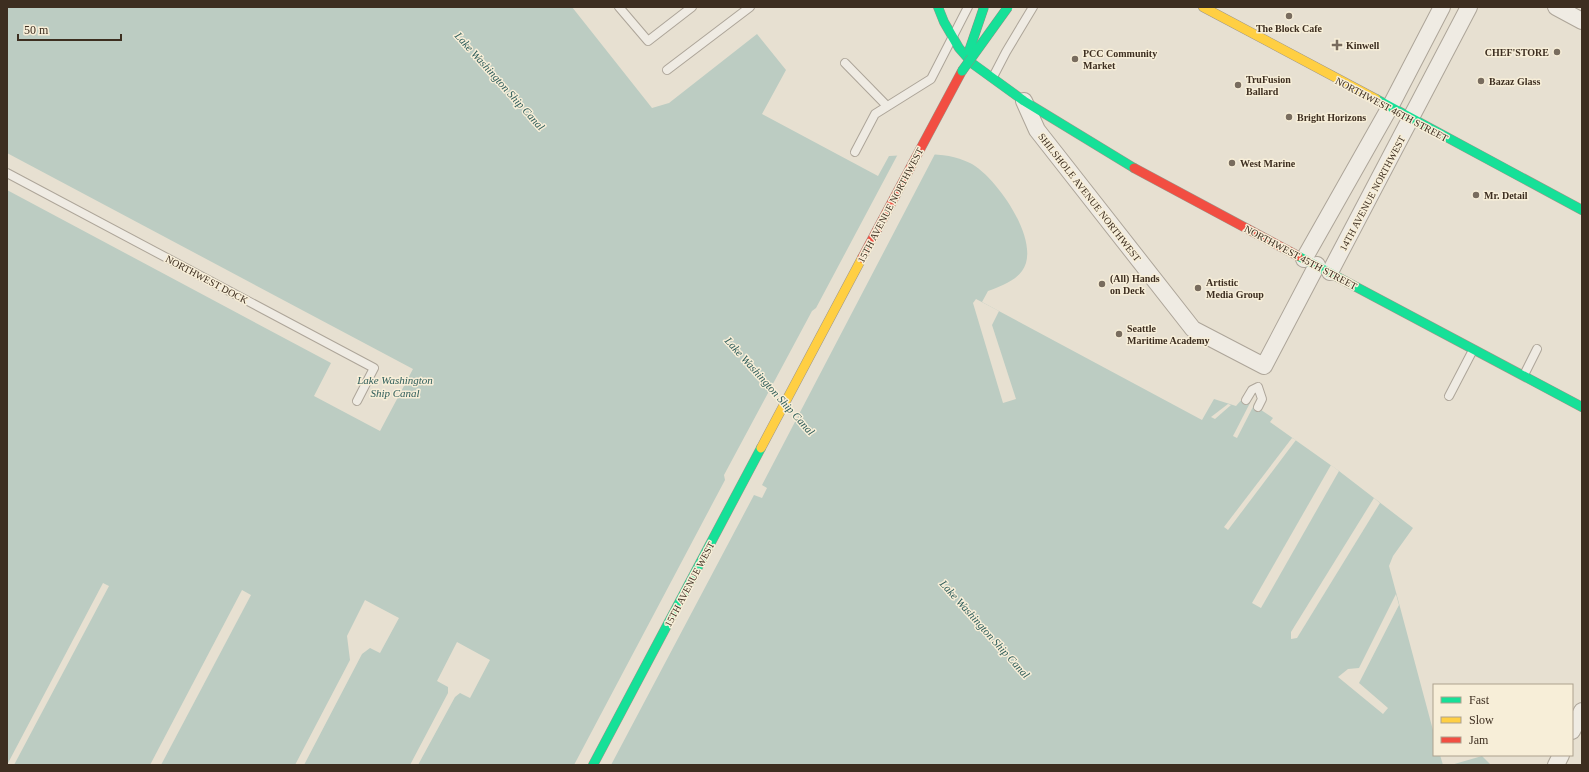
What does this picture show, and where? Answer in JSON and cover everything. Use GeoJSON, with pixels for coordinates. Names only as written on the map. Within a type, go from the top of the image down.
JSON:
{"type":"FeatureCollection","features":[{"type":"Feature","properties":{"kind":"street","name":"SHILSHOLE AVENUE NORTHWEST"},"geometry":{"type":"LineString","coordinates":[[938,7],[958,48],[973,64],[1024,101],[1037,130],[1193,329],[1264,366]]}},
{"type":"Feature","properties":{"kind":"street"},"geometry":{"type":"LineString","coordinates":[[962,71],[984,7]]}},
{"type":"Feature","properties":{"kind":"street"},"geometry":{"type":"LineString","coordinates":[[962,71],[1008,7]]}},
{"type":"Feature","properties":{"kind":"street","name":"NORTHWEST 46TH STREET"},"geometry":{"type":"LineString","coordinates":[[1203,7],[1582,210]]}},
{"type":"Feature","properties":{"kind":"street","name":"14TH AVENUE NORTHWEST"},"geometry":{"type":"LineString","coordinates":[[1264,366],[1317,265],[1390,107],[1442,7]]}},
{"type":"Feature","properties":{"kind":"street","name":"14TH AVENUE NORTHWEST"},"geometry":{"type":"LineString","coordinates":[[1317,265],[1411,118],[1469,7]]}},
{"type":"Feature","properties":{"kind":"street"},"geometry":{"type":"LineString","coordinates":[[1556,7],[1582,20]]}},
{"type":"Feature","properties":{"kind":"street","name":"15TH AVENUE NORTHWEST"},"geometry":{"type":"LineString","coordinates":[[785,404],[992,13]]}},
{"type":"Feature","properties":{"kind":"street","name":"NORTHWEST 45TH STREET"},"geometry":{"type":"LineString","coordinates":[[1024,101],[1144,174],[1582,407]]}},
{"type":"Feature","properties":{"kind":"street","name":"15TH AVENUE WEST"},"geometry":{"type":"LineString","coordinates":[[593,765],[785,404]]}},
{"type":"Feature","properties":{"kind":"street"},"geometry":{"type":"LineString","coordinates":[[1573,729],[1582,711]]}},
{"type":"Feature","properties":{"kind":"street"},"geometry":{"type":"LineString","coordinates":[[1556,765],[1560,756]]}},
{"type":"Feature","properties":{"kind":"lane"},"geometry":{"type":"LineString","coordinates":[[620,7],[648,41],[692,7]]}},
{"type":"Feature","properties":{"kind":"lane"},"geometry":{"type":"LineString","coordinates":[[667,70],[750,7]]}},
{"type":"Feature","properties":{"kind":"lane"},"geometry":{"type":"LineString","coordinates":[[855,152],[875,114],[931,79],[968,7]]}},
{"type":"Feature","properties":{"kind":"lane"},"geometry":{"type":"LineString","coordinates":[[993,78],[1006,52],[1033,7]]}},
{"type":"Feature","properties":{"kind":"lane"},"geometry":{"type":"LineString","coordinates":[[845,63],[887,106]]}},
{"type":"Feature","properties":{"kind":"lane","name":"NORTHWEST DOCK"},"geometry":{"type":"LineString","coordinates":[[7,172],[374,368],[357,401]]}},
{"type":"Feature","properties":{"kind":"lane"},"geometry":{"type":"LineString","coordinates":[[1449,396],[1473,349]]}},
{"type":"Feature","properties":{"kind":"lane"},"geometry":{"type":"LineString","coordinates":[[1523,375],[1538,349]]}},
{"type":"Feature","properties":{"kind":"lane"},"geometry":{"type":"LineString","coordinates":[[1246,400],[1252,390],[1258,387],[1262,399],[1258,407]]}},
{"type":"Feature","properties":{"kind":"water","name":"Lake Washington Ship Canal"},"geometry":{"type":"Polygon","coordinates":[[[7,7],[572,7],[652,108],[669,103],[757,34],[786,70],[762,114],[878,176],[889,156],[930,154],[950,156],[970,163],[981,170],[992,181],[1014,211],[1022,228],[1026,244],[1027,259],[1019,275],[997,288],[988,291],[982,302],[1202,420],[1214,399],[1236,406],[1243,398],[1273,418],[1270,422],[1339,471],[1413,528],[1393,556],[1389,566],[1433,730],[1433,756],[1440,756],[1443,765],[7,765],[7,7]]]}},
{"type":"Feature","properties":{"kind":"water"},"geometry":{"type":"Polygon","coordinates":[[[1482,756],[1491,765],[1451,765],[1482,756]]]}},
{"type":"Feature","properties":{"kind":"pier"},"geometry":{"type":"Polygon","coordinates":[[[936,152],[762,485],[767,488],[762,498],[754,495],[611,765],[574,765],[725,480],[724,475],[812,311],[816,308],[898,154],[936,152]]]}},
{"type":"Feature","properties":{"kind":"pier"},"geometry":{"type":"Polygon","coordinates":[[[7,153],[413,369],[380,431],[314,396],[331,363],[7,190],[7,153]]]}},
{"type":"Feature","properties":{"kind":"pier"},"geometry":{"type":"Polygon","coordinates":[[[976,299],[999,311],[992,325],[1016,399],[1003,403],[973,303],[976,299]]]}},
{"type":"Feature","properties":{"kind":"pier"},"geometry":{"type":"Polygon","coordinates":[[[1251,401],[1255,403],[1237,438],[1233,436],[1251,401]]]}},
{"type":"Feature","properties":{"kind":"pier"},"geometry":{"type":"Polygon","coordinates":[[[1228,404],[1231,405],[1215,419],[1211,417],[1228,404]]]}},
{"type":"Feature","properties":{"kind":"pier"},"geometry":{"type":"Polygon","coordinates":[[[1292,438],[1296,440],[1228,530],[1224,527],[1292,438]]]}},
{"type":"Feature","properties":{"kind":"pier"},"geometry":{"type":"Polygon","coordinates":[[[1331,465],[1339,471],[1261,608],[1252,603],[1331,465]]]}},
{"type":"Feature","properties":{"kind":"pier"},"geometry":{"type":"Polygon","coordinates":[[[1374,498],[1380,503],[1297,638],[1291,639],[1291,632],[1374,498]]]}},
{"type":"Feature","properties":{"kind":"pier"},"geometry":{"type":"Polygon","coordinates":[[[103,583],[109,586],[14,765],[7,765],[103,583]]]}},
{"type":"Feature","properties":{"kind":"pier"},"geometry":{"type":"Polygon","coordinates":[[[242,590],[251,595],[161,765],[150,765],[242,590]]]}},
{"type":"Feature","properties":{"kind":"pier"},"geometry":{"type":"Polygon","coordinates":[[[1396,594],[1399,605],[1359,683],[1388,708],[1383,714],[1338,677],[1348,669],[1359,668],[1396,594]]]}},
{"type":"Feature","properties":{"kind":"pier"},"geometry":{"type":"Polygon","coordinates":[[[365,600],[399,618],[380,653],[370,648],[362,654],[304,765],[295,765],[350,660],[347,636],[365,600]]]}},
{"type":"Feature","properties":{"kind":"pier"},"geometry":{"type":"Polygon","coordinates":[[[457,642],[490,660],[470,698],[460,693],[455,697],[418,765],[410,765],[448,693],[448,687],[437,681],[457,642]]]}},
{"type":"Feature","properties":{"kind":"traffic: fast"},"geometry":{"type":"LineString","coordinates":[[938,7],[944,22],[959,48],[973,64],[1024,101],[1134,168]]}},
{"type":"Feature","properties":{"kind":"traffic: fast"},"geometry":{"type":"LineString","coordinates":[[969,51],[984,7]]}},
{"type":"Feature","properties":{"kind":"traffic: fast"},"geometry":{"type":"LineString","coordinates":[[962,71],[1008,7]]}},
{"type":"Feature","properties":{"kind":"traffic: fast"},"geometry":{"type":"LineString","coordinates":[[1376,99],[1582,210]]}},
{"type":"Feature","properties":{"kind":"traffic: fast"},"geometry":{"type":"LineString","coordinates":[[1298,256],[1582,407]]}},
{"type":"Feature","properties":{"kind":"traffic: fast"},"geometry":{"type":"LineString","coordinates":[[593,765],[761,448]]}},
{"type":"Feature","properties":{"kind":"traffic: slow"},"geometry":{"type":"LineString","coordinates":[[1203,7],[1376,99]]}},
{"type":"Feature","properties":{"kind":"traffic: slow"},"geometry":{"type":"LineString","coordinates":[[761,448],[862,258]]}},
{"type":"Feature","properties":{"kind":"traffic: jam"},"geometry":{"type":"LineString","coordinates":[[862,258],[962,71]]}},
{"type":"Feature","properties":{"kind":"traffic: jam"},"geometry":{"type":"LineString","coordinates":[[1134,168],[1298,256]]}},
{"type":"Feature","properties":{"kind":"place","name":"The Block Cafe"},"geometry":{"type":"Point","coordinates":[1289,16]}},
{"type":"Feature","properties":{"kind":"place","name":"Kinwell"},"geometry":{"type":"Point","coordinates":[1337,45]}},
{"type":"Feature","properties":{"kind":"place","name":"CHEF'STORE"},"geometry":{"type":"Point","coordinates":[1557,52]}},
{"type":"Feature","properties":{"kind":"place","name":"PCC Community Market"},"geometry":{"type":"Point","coordinates":[1075,59]}},
{"type":"Feature","properties":{"kind":"place","name":"Bazaz Glass"},"geometry":{"type":"Point","coordinates":[1481,81]}},
{"type":"Feature","properties":{"kind":"place","name":"TruFusion Ballard"},"geometry":{"type":"Point","coordinates":[1238,85]}},
{"type":"Feature","properties":{"kind":"place","name":"Bright Horizons"},"geometry":{"type":"Point","coordinates":[1289,117]}},
{"type":"Feature","properties":{"kind":"place","name":"West Marine"},"geometry":{"type":"Point","coordinates":[1232,163]}},
{"type":"Feature","properties":{"kind":"place","name":"Mr. Detail"},"geometry":{"type":"Point","coordinates":[1476,195]}},
{"type":"Feature","properties":{"kind":"place","name":"(All) Hands on Deck"},"geometry":{"type":"Point","coordinates":[1102,284]}},
{"type":"Feature","properties":{"kind":"place","name":"Artistic Media Group"},"geometry":{"type":"Point","coordinates":[1198,288]}},
{"type":"Feature","properties":{"kind":"place","name":"Seattle Maritime Academy"},"geometry":{"type":"Point","coordinates":[1119,334]}}]}
